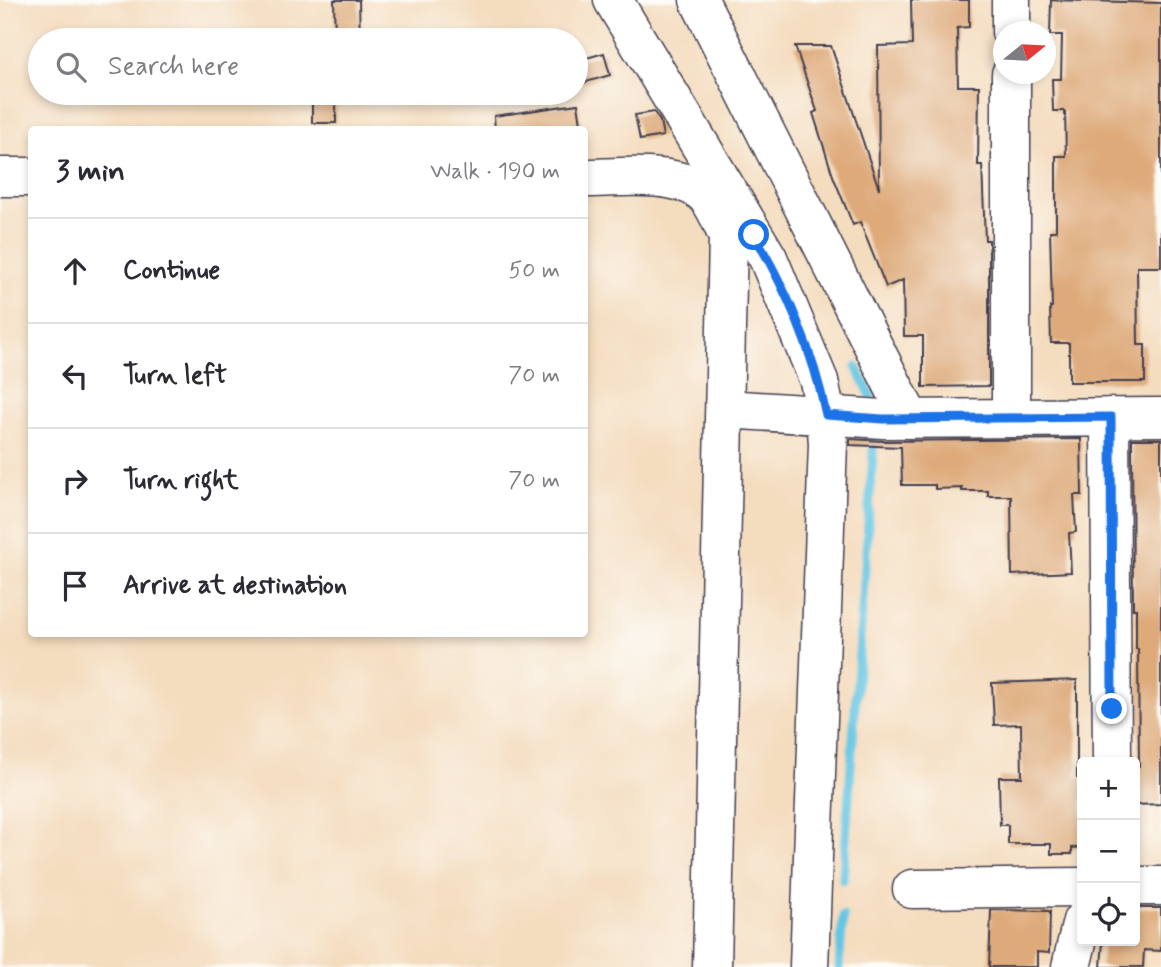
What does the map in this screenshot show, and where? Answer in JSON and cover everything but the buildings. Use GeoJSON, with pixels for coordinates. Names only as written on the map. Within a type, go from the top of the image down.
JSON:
{"type":"FeatureCollection","features":[{"type":"Feature","properties":{"kind":"street"},"geometry":{"type":"LineString","coordinates":[[613,0],[768,258],[819,381],[826,415],[827,495],[809,967]]}},
{"type":"Feature","properties":{"kind":"street"},"geometry":{"type":"LineString","coordinates":[[699,0],[910,419]]}},
{"type":"Feature","properties":{"kind":"street"},"geometry":{"type":"LineString","coordinates":[[1012,0],[1012,21]]}},
{"type":"Feature","properties":{"kind":"street"},"geometry":{"type":"LineString","coordinates":[[1011,84],[1011,418]]}},
{"type":"Feature","properties":{"kind":"street"},"geometry":{"type":"LineString","coordinates":[[0,177],[28,177]]}},
{"type":"Feature","properties":{"kind":"street"},"geometry":{"type":"LineString","coordinates":[[588,178],[675,179],[701,190],[713,206],[728,237],[712,967]]}},
{"type":"Feature","properties":{"kind":"street"},"geometry":{"type":"LineString","coordinates":[[725,409],[910,419],[1161,417]]}},
{"type":"Feature","properties":{"kind":"street"},"geometry":{"type":"LineString","coordinates":[[1111,417],[1112,757]]}},
{"type":"Feature","properties":{"kind":"street"},"geometry":{"type":"LineString","coordinates":[[1140,886],[1161,886]]}},
{"type":"Feature","properties":{"kind":"street"},"geometry":{"type":"LineString","coordinates":[[912,889],[1077,887]]}},
{"type":"Feature","properties":{"kind":"street"},"geometry":{"type":"LineString","coordinates":[[1071,967],[1077,942]]}},
{"type":"Feature","properties":{"kind":"waterway"},"geometry":{"type":"LineString","coordinates":[[856,367],[871,396]]}},
{"type":"Feature","properties":{"kind":"waterway"},"geometry":{"type":"LineString","coordinates":[[843,880],[874,439]]}},
{"type":"Feature","properties":{"kind":"waterway"},"geometry":{"type":"LineString","coordinates":[[839,967],[843,916]]}},
{"type":"Feature","properties":{"kind":"route"},"geometry":{"type":"LineString","coordinates":[[754,235],[768,258],[806,346],[819,381],[826,415],[883,419],[1111,417],[1112,709]]}}]}
